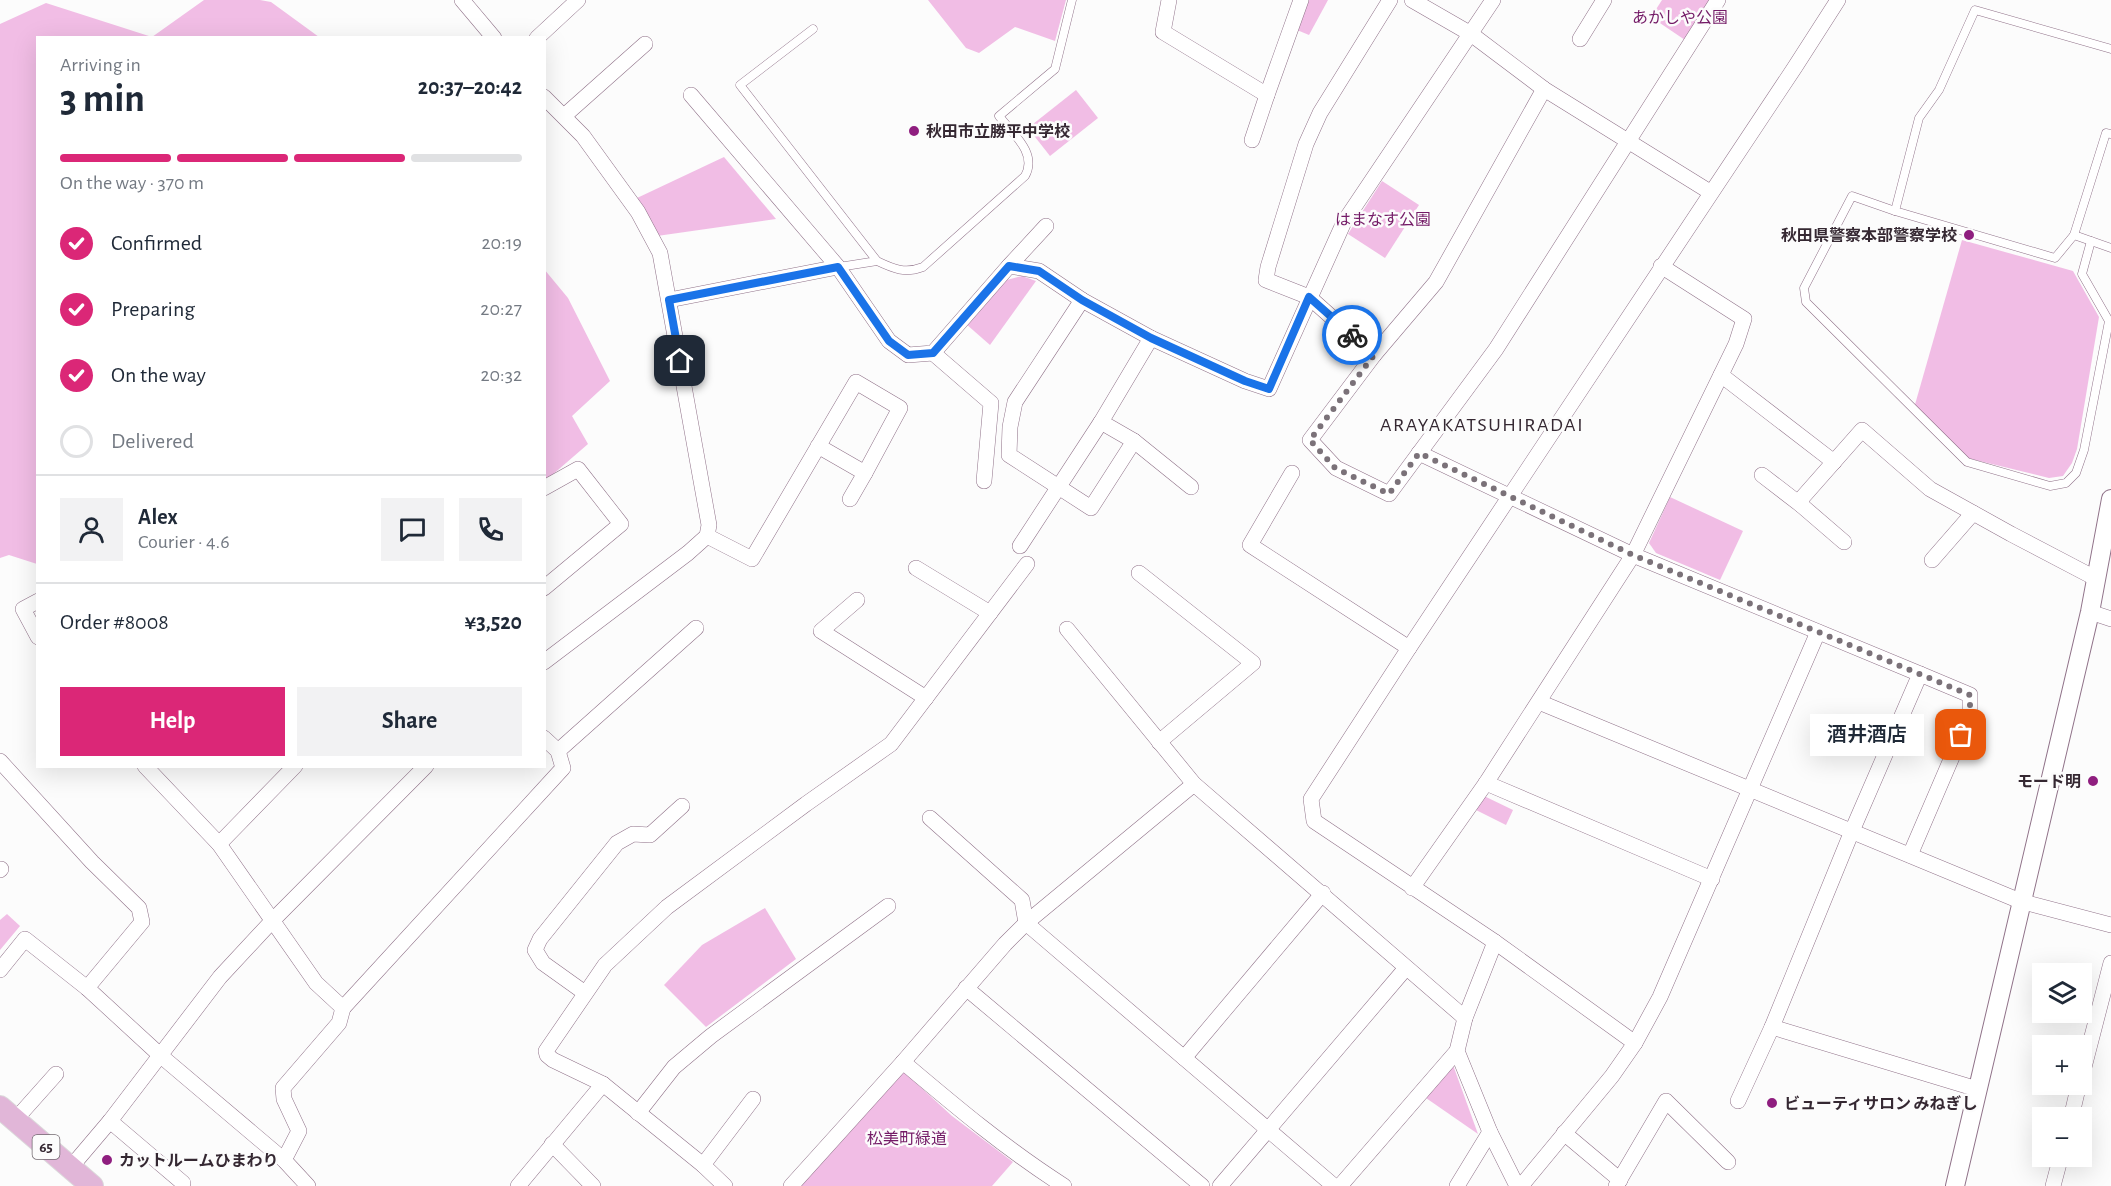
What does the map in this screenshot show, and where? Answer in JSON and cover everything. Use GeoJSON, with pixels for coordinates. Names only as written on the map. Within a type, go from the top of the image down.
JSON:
{"type":"FeatureCollection","features":[{"type":"Feature","properties":{"kind":"main road","name":"65"},"geometry":{"type":"LineString","coordinates":[[7,1113],[92,1186]]}},
{"type":"Feature","properties":{"kind":"street"},"geometry":{"type":"LineString","coordinates":[[462,0],[492,36]]}},
{"type":"Feature","properties":{"kind":"street"},"geometry":{"type":"LineString","coordinates":[[539,36],[578,0]]}},
{"type":"Feature","properties":{"kind":"street"},"geometry":{"type":"LineString","coordinates":[[1169,0],[1163,32],[1267,95]]}},
{"type":"Feature","properties":{"kind":"street"},"geometry":{"type":"LineString","coordinates":[[1252,140],[1301,0]]}},
{"type":"Feature","properties":{"kind":"street"},"geometry":{"type":"LineString","coordinates":[[1374,355],[1309,297],[1266,280],[1268,267],[1311,134],[1320,113],[1390,0]]}},
{"type":"Feature","properties":{"kind":"street"},"geometry":{"type":"LineString","coordinates":[[1412,0],[1471,34],[1544,89],[1710,192]]}},
{"type":"Feature","properties":{"kind":"street"},"geometry":{"type":"LineString","coordinates":[[1009,266],[1039,271],[1082,300],[1151,338],[1245,381],[1269,389],[1344,222],[1492,0]]}},
{"type":"Feature","properties":{"kind":"street"},"geometry":{"type":"LineString","coordinates":[[1580,39],[1604,0]]}},
{"type":"Feature","properties":{"kind":"street"},"geometry":{"type":"LineString","coordinates":[[1544,89],[1436,282],[1374,355],[1310,440],[1335,468],[1389,494],[1496,349],[1718,0]]}},
{"type":"Feature","properties":{"kind":"street"},"geometry":{"type":"LineString","coordinates":[[1635,1043],[1495,942],[1314,821],[1311,799],[1838,0]]}},
{"type":"Feature","properties":{"kind":"street"},"geometry":{"type":"LineString","coordinates":[[564,116],[645,44]]}},
{"type":"Feature","properties":{"kind":"street"},"geometry":{"type":"LineString","coordinates":[[691,95],[838,267],[889,341],[908,355],[933,353],[1047,226]]}},
{"type":"Feature","properties":{"kind":"street"},"geometry":{"type":"LineString","coordinates":[[546,99],[583,136],[638,212],[660,254],[709,525],[707,536],[688,553],[546,660]]}},
{"type":"Feature","properties":{"kind":"street"},"geometry":{"type":"LineString","coordinates":[[1412,888],[1486,783],[1633,555],[1736,344],[1744,319],[1661,266]]}},
{"type":"Feature","properties":{"kind":"street"},"geometry":{"type":"LineString","coordinates":[[669,300],[838,267]]}},
{"type":"Feature","properties":{"kind":"street"},"geometry":{"type":"LineString","coordinates":[[1082,300],[1015,402],[1010,427],[1009,455],[1091,508],[1134,441]]}},
{"type":"Feature","properties":{"kind":"street"},"geometry":{"type":"LineString","coordinates":[[1020,546],[1101,422],[1151,338]]}},
{"type":"Feature","properties":{"kind":"street"},"geometry":{"type":"LineString","coordinates":[[933,353],[991,403],[984,481]]}},
{"type":"Feature","properties":{"kind":"street"},"geometry":{"type":"LineString","coordinates":[[1721,375],[1834,462]]}},
{"type":"Feature","properties":{"kind":"street"},"geometry":{"type":"LineString","coordinates":[[707,536],[752,559],[856,382],[900,408],[850,499]]}},
{"type":"Feature","properties":{"kind":"street"},"geometry":{"type":"LineString","coordinates":[[1101,422],[1134,441],[1191,487]]}},
{"type":"Feature","properties":{"kind":"street"},"geometry":{"type":"LineString","coordinates":[[1801,505],[1802,498],[1862,430],[1930,489],[2095,578]]}},
{"type":"Feature","properties":{"kind":"street"},"geometry":{"type":"LineString","coordinates":[[818,446],[864,473]]}},
{"type":"Feature","properties":{"kind":"street"},"geometry":{"type":"LineString","coordinates":[[1419,453],[1633,555],[1970,695],[1970,715],[1910,855]]}},
{"type":"Feature","properties":{"kind":"street"},"geometry":{"type":"LineString","coordinates":[[546,487],[578,469],[621,524],[546,586]]}},
{"type":"Feature","properties":{"kind":"street"},"geometry":{"type":"LineString","coordinates":[[1292,473],[1250,545],[1409,648]]}},
{"type":"Feature","properties":{"kind":"street"},"geometry":{"type":"LineString","coordinates":[[1762,475],[1844,542]]}},
{"type":"Feature","properties":{"kind":"street"},"geometry":{"type":"LineString","coordinates":[[1954,1186],[2090,612],[2111,499]]}},
{"type":"Feature","properties":{"kind":"street"},"geometry":{"type":"LineString","coordinates":[[1932,560],[1973,513]]}},
{"type":"Feature","properties":{"kind":"street"},"geometry":{"type":"LineString","coordinates":[[725,1186],[703,1165],[603,1084],[547,1055],[546,1051],[605,965],[667,907],[891,744],[1027,564]]}},
{"type":"Feature","properties":{"kind":"street"},"geometry":{"type":"LineString","coordinates":[[916,568],[990,613]]}},
{"type":"Feature","properties":{"kind":"street"},"geometry":{"type":"LineString","coordinates":[[1139,573],[1253,663],[1159,742]]}},
{"type":"Feature","properties":{"kind":"street"},"geometry":{"type":"LineString","coordinates":[[857,600],[821,630],[926,698]]}},
{"type":"Feature","properties":{"kind":"street"},"geometry":{"type":"LineString","coordinates":[[36,602],[23,609],[36,633]]}},
{"type":"Feature","properties":{"kind":"street"},"geometry":{"type":"LineString","coordinates":[[2090,612],[2111,619]]}},
{"type":"Feature","properties":{"kind":"street"},"geometry":{"type":"LineString","coordinates":[[558,751],[696,628]]}},
{"type":"Feature","properties":{"kind":"street"},"geometry":{"type":"LineString","coordinates":[[1067,628],[1194,784],[1466,1018]]}},
{"type":"Feature","properties":{"kind":"street"},"geometry":{"type":"LineString","coordinates":[[1457,1051],[1490,1132],[1519,1186],[1612,1076],[1635,1043],[1660,998],[1818,632]]}},
{"type":"Feature","properties":{"kind":"street"},"geometry":{"type":"LineString","coordinates":[[1738,1101],[1772,1027],[1852,831],[1920,674]]}},
{"type":"Feature","properties":{"kind":"street"},"geometry":{"type":"LineString","coordinates":[[1539,702],[2020,901],[2111,925]]}},
{"type":"Feature","properties":{"kind":"street"},"geometry":{"type":"LineString","coordinates":[[284,1160],[299,1131],[284,1099],[283,1088],[339,1023],[343,1008],[563,768],[558,751],[546,740]]}},
{"type":"Feature","properties":{"kind":"street"},"geometry":{"type":"LineString","coordinates":[[0,761],[92,862],[139,908],[142,922],[87,988]]}},
{"type":"Feature","properties":{"kind":"street"},"geometry":{"type":"LineString","coordinates":[[219,844],[293,768]]}},
{"type":"Feature","properties":{"kind":"street"},"geometry":{"type":"LineString","coordinates":[[70,1167],[110,1121],[220,976],[424,768]]}},
{"type":"Feature","properties":{"kind":"street"},"geometry":{"type":"LineString","coordinates":[[155,770],[219,844],[316,983],[343,1008]]}},
{"type":"Feature","properties":{"kind":"street"},"geometry":{"type":"LineString","coordinates":[[1486,783],[1712,879]]}},
{"type":"Feature","properties":{"kind":"street"},"geometry":{"type":"LineString","coordinates":[[791,1186],[1026,923],[1194,784]]}},
{"type":"Feature","properties":{"kind":"street"},"geometry":{"type":"LineString","coordinates":[[585,993],[543,963],[535,950],[540,939],[617,843],[633,834],[650,835],[682,806]]}},
{"type":"Feature","properties":{"kind":"street"},"geometry":{"type":"LineString","coordinates":[[930,818],[1022,900],[1026,923],[1334,1186]]}},
{"type":"Feature","properties":{"kind":"street"},"geometry":{"type":"LineString","coordinates":[[1184,1058],[1323,893]]}},
{"type":"Feature","properties":{"kind":"street"},"geometry":{"type":"LineString","coordinates":[[638,1113],[674,1067],[711,1036],[888,906]]}},
{"type":"Feature","properties":{"kind":"street"},"geometry":{"type":"LineString","coordinates":[[0,970],[25,939],[87,988],[161,1056],[284,1160],[308,1186]]}},
{"type":"Feature","properties":{"kind":"street"},"geometry":{"type":"LineString","coordinates":[[1340,1186],[1457,1051],[1466,1018],[1495,942]]}},
{"type":"Feature","properties":{"kind":"street"},"geometry":{"type":"LineString","coordinates":[[2092,1036],[2111,963]]}},
{"type":"Feature","properties":{"kind":"street"},"geometry":{"type":"LineString","coordinates":[[1220,1186],[1406,968]]}},
{"type":"Feature","properties":{"kind":"street"},"geometry":{"type":"LineString","coordinates":[[966,988],[1202,1186]]}},
{"type":"Feature","properties":{"kind":"street"},"geometry":{"type":"LineString","coordinates":[[1772,1027],[1977,1089]]}},
{"type":"Feature","properties":{"kind":"street"},"geometry":{"type":"LineString","coordinates":[[903,1062],[983,1130],[1064,1186]]}},
{"type":"Feature","properties":{"kind":"street"},"geometry":{"type":"LineString","coordinates":[[7,1113],[56,1074]]}},
{"type":"Feature","properties":{"kind":"street"},"geometry":{"type":"LineString","coordinates":[[518,1186],[603,1084]]}},
{"type":"Feature","properties":{"kind":"street"},"geometry":{"type":"LineString","coordinates":[[703,1165],[753,1099]]}},
{"type":"Feature","properties":{"kind":"street"},"geometry":{"type":"LineString","coordinates":[[1564,1133],[1618,1183],[1666,1101],[1728,1162]]}},
{"type":"Feature","properties":{"kind":"street"},"geometry":{"type":"LineString","coordinates":[[110,1121],[183,1184]]}},
{"type":"Feature","properties":{"kind":"street"},"geometry":{"type":"LineString","coordinates":[[1457,1186],[1490,1132]]}},
{"type":"Feature","properties":{"kind":"street"},"geometry":{"type":"LineString","coordinates":[[552,1144],[593,1186]]}},
{"type":"Feature","properties":{"kind":"street"},"geometry":{"type":"LineString","coordinates":[[2053,1186],[2058,1167]]}},
{"type":"Feature","properties":{"kind":"lane"},"geometry":{"type":"LineString","coordinates":[[813,29],[740,85],[877,261],[899,271],[915,271],[923,267],[1025,176],[1030,168],[1029,154],[999,116],[1055,69],[1072,0]]}},
{"type":"Feature","properties":{"kind":"lane"},"geometry":{"type":"LineString","coordinates":[[1895,211],[1919,118],[1939,90],[1975,10],[2111,49]]}},
{"type":"Feature","properties":{"kind":"lane"},"geometry":{"type":"LineString","coordinates":[[2091,241],[2082,274],[2109,321],[2084,450],[2076,472],[2066,483],[2050,486],[1967,462],[1806,302],[1804,288],[1852,196],[2055,258],[2074,235],[2106,133],[2111,134]]}},
{"type":"Feature","properties":{"kind":"lane"},"geometry":{"type":"LineString","coordinates":[[2074,235],[2111,248]]}},
{"type":"Feature","properties":{"kind":"lane"},"geometry":{"type":"LineString","coordinates":[[838,267],[877,261]]}},
{"type":"Feature","properties":{"kind":"green space"},"geometry":{"type":"Polygon","coordinates":[[[204,0],[260,0],[271,2],[318,36],[153,36],[204,0]]]}},
{"type":"Feature","properties":{"kind":"green space"},"geometry":{"type":"Polygon","coordinates":[[[928,0],[1066,0],[1055,41],[1015,27],[979,53],[966,48],[928,0]]]}},
{"type":"Feature","properties":{"kind":"green space"},"geometry":{"type":"Polygon","coordinates":[[[1308,0],[1328,0],[1309,35],[1297,30],[1308,0]]]}},
{"type":"Feature","properties":{"kind":"green space","name":"あかしや公園"},"geometry":{"type":"Polygon","coordinates":[[[1662,0],[1711,0],[1685,40],[1651,17],[1662,0]]]}},
{"type":"Feature","properties":{"kind":"green space"},"geometry":{"type":"Polygon","coordinates":[[[46,3],[149,36],[36,36],[36,564],[9,555],[0,558],[0,24],[46,3]]]}},
{"type":"Feature","properties":{"kind":"green space"},"geometry":{"type":"Polygon","coordinates":[[[1076,90],[1098,118],[1050,156],[1028,128],[1076,90]]]}},
{"type":"Feature","properties":{"kind":"green space"},"geometry":{"type":"Polygon","coordinates":[[[724,157],[776,219],[657,236],[637,198],[724,157]]]}},
{"type":"Feature","properties":{"kind":"green space","name":"はまなす公園"},"geometry":{"type":"Polygon","coordinates":[[[1382,181],[1419,205],[1385,258],[1348,234],[1382,181]]]}},
{"type":"Feature","properties":{"kind":"green space"},"geometry":{"type":"Polygon","coordinates":[[[1962,240],[2073,271],[2099,317],[2077,449],[2072,463],[2063,476],[2049,478],[1967,458],[1914,408],[1962,240]]]}},
{"type":"Feature","properties":{"kind":"green space"},"geometry":{"type":"Polygon","coordinates":[[[546,271],[568,298],[610,381],[572,416],[588,444],[546,480],[546,271]]]}},
{"type":"Feature","properties":{"kind":"green space"},"geometry":{"type":"Polygon","coordinates":[[[1022,276],[1036,281],[990,345],[966,324],[999,282],[1022,276]]]}},
{"type":"Feature","properties":{"kind":"green space"},"geometry":{"type":"Polygon","coordinates":[[[1670,497],[1743,531],[1720,580],[1656,553],[1649,543],[1670,497]]]}},
{"type":"Feature","properties":{"kind":"green space"},"geometry":{"type":"Polygon","coordinates":[[[1482,795],[1513,810],[1506,825],[1474,809],[1482,795]]]}},
{"type":"Feature","properties":{"kind":"green space"},"geometry":{"type":"Polygon","coordinates":[[[765,908],[796,959],[706,1027],[664,985],[702,945],[765,908]]]}},
{"type":"Feature","properties":{"kind":"green space"},"geometry":{"type":"Polygon","coordinates":[[[7,914],[20,926],[0,950],[0,920],[7,914]]]}},
{"type":"Feature","properties":{"kind":"green space"},"geometry":{"type":"Polygon","coordinates":[[[1453,1065],[1478,1134],[1426,1098],[1453,1065]]]}},
{"type":"Feature","properties":{"kind":"green space","name":"松美町緑道"},"geometry":{"type":"Polygon","coordinates":[[[903,1071],[952,1116],[1013,1162],[992,1186],[798,1186],[903,1071]]]}},
{"type":"Feature","properties":{"kind":"way so far"},"geometry":{"type":"LineString","coordinates":[[1352,335],[1374,355],[1310,440],[1335,468],[1389,494],[1419,453],[1633,555],[1970,695],[1970,715],[1961,735]]}},
{"type":"Feature","properties":{"kind":"place","name":"秋田市立勝平中学校"},"geometry":{"type":"Point","coordinates":[914,131]}},
{"type":"Feature","properties":{"kind":"place","name":"秋田県警察本部警察学校"},"geometry":{"type":"Point","coordinates":[1969,235]}},
{"type":"Feature","properties":{"kind":"place","name":"酒井酒店"},"geometry":{"type":"Point","coordinates":[1961,735]}},
{"type":"Feature","properties":{"kind":"place","name":"モード明"},"geometry":{"type":"Point","coordinates":[2093,781]}},
{"type":"Feature","properties":{"kind":"place","name":"ビューティサロン みねぎし"},"geometry":{"type":"Point","coordinates":[1772,1103]}},
{"type":"Feature","properties":{"kind":"place","name":"カットルームひまわり"},"geometry":{"type":"Point","coordinates":[107,1160]}},
{"type":"Feature","properties":{"kind":"district","name":"ARAYAKATSUHIRADAI"},"geometry":{"type":"Point","coordinates":[1482,424]}},
{"type":"Feature","properties":{"kind":"route"},"geometry":{"type":"LineString","coordinates":[[680,361],[669,300],[838,267],[889,341],[908,355],[933,353],[1009,266],[1039,271],[1082,300],[1151,338],[1245,381],[1269,389],[1309,297],[1352,335]]}}]}
